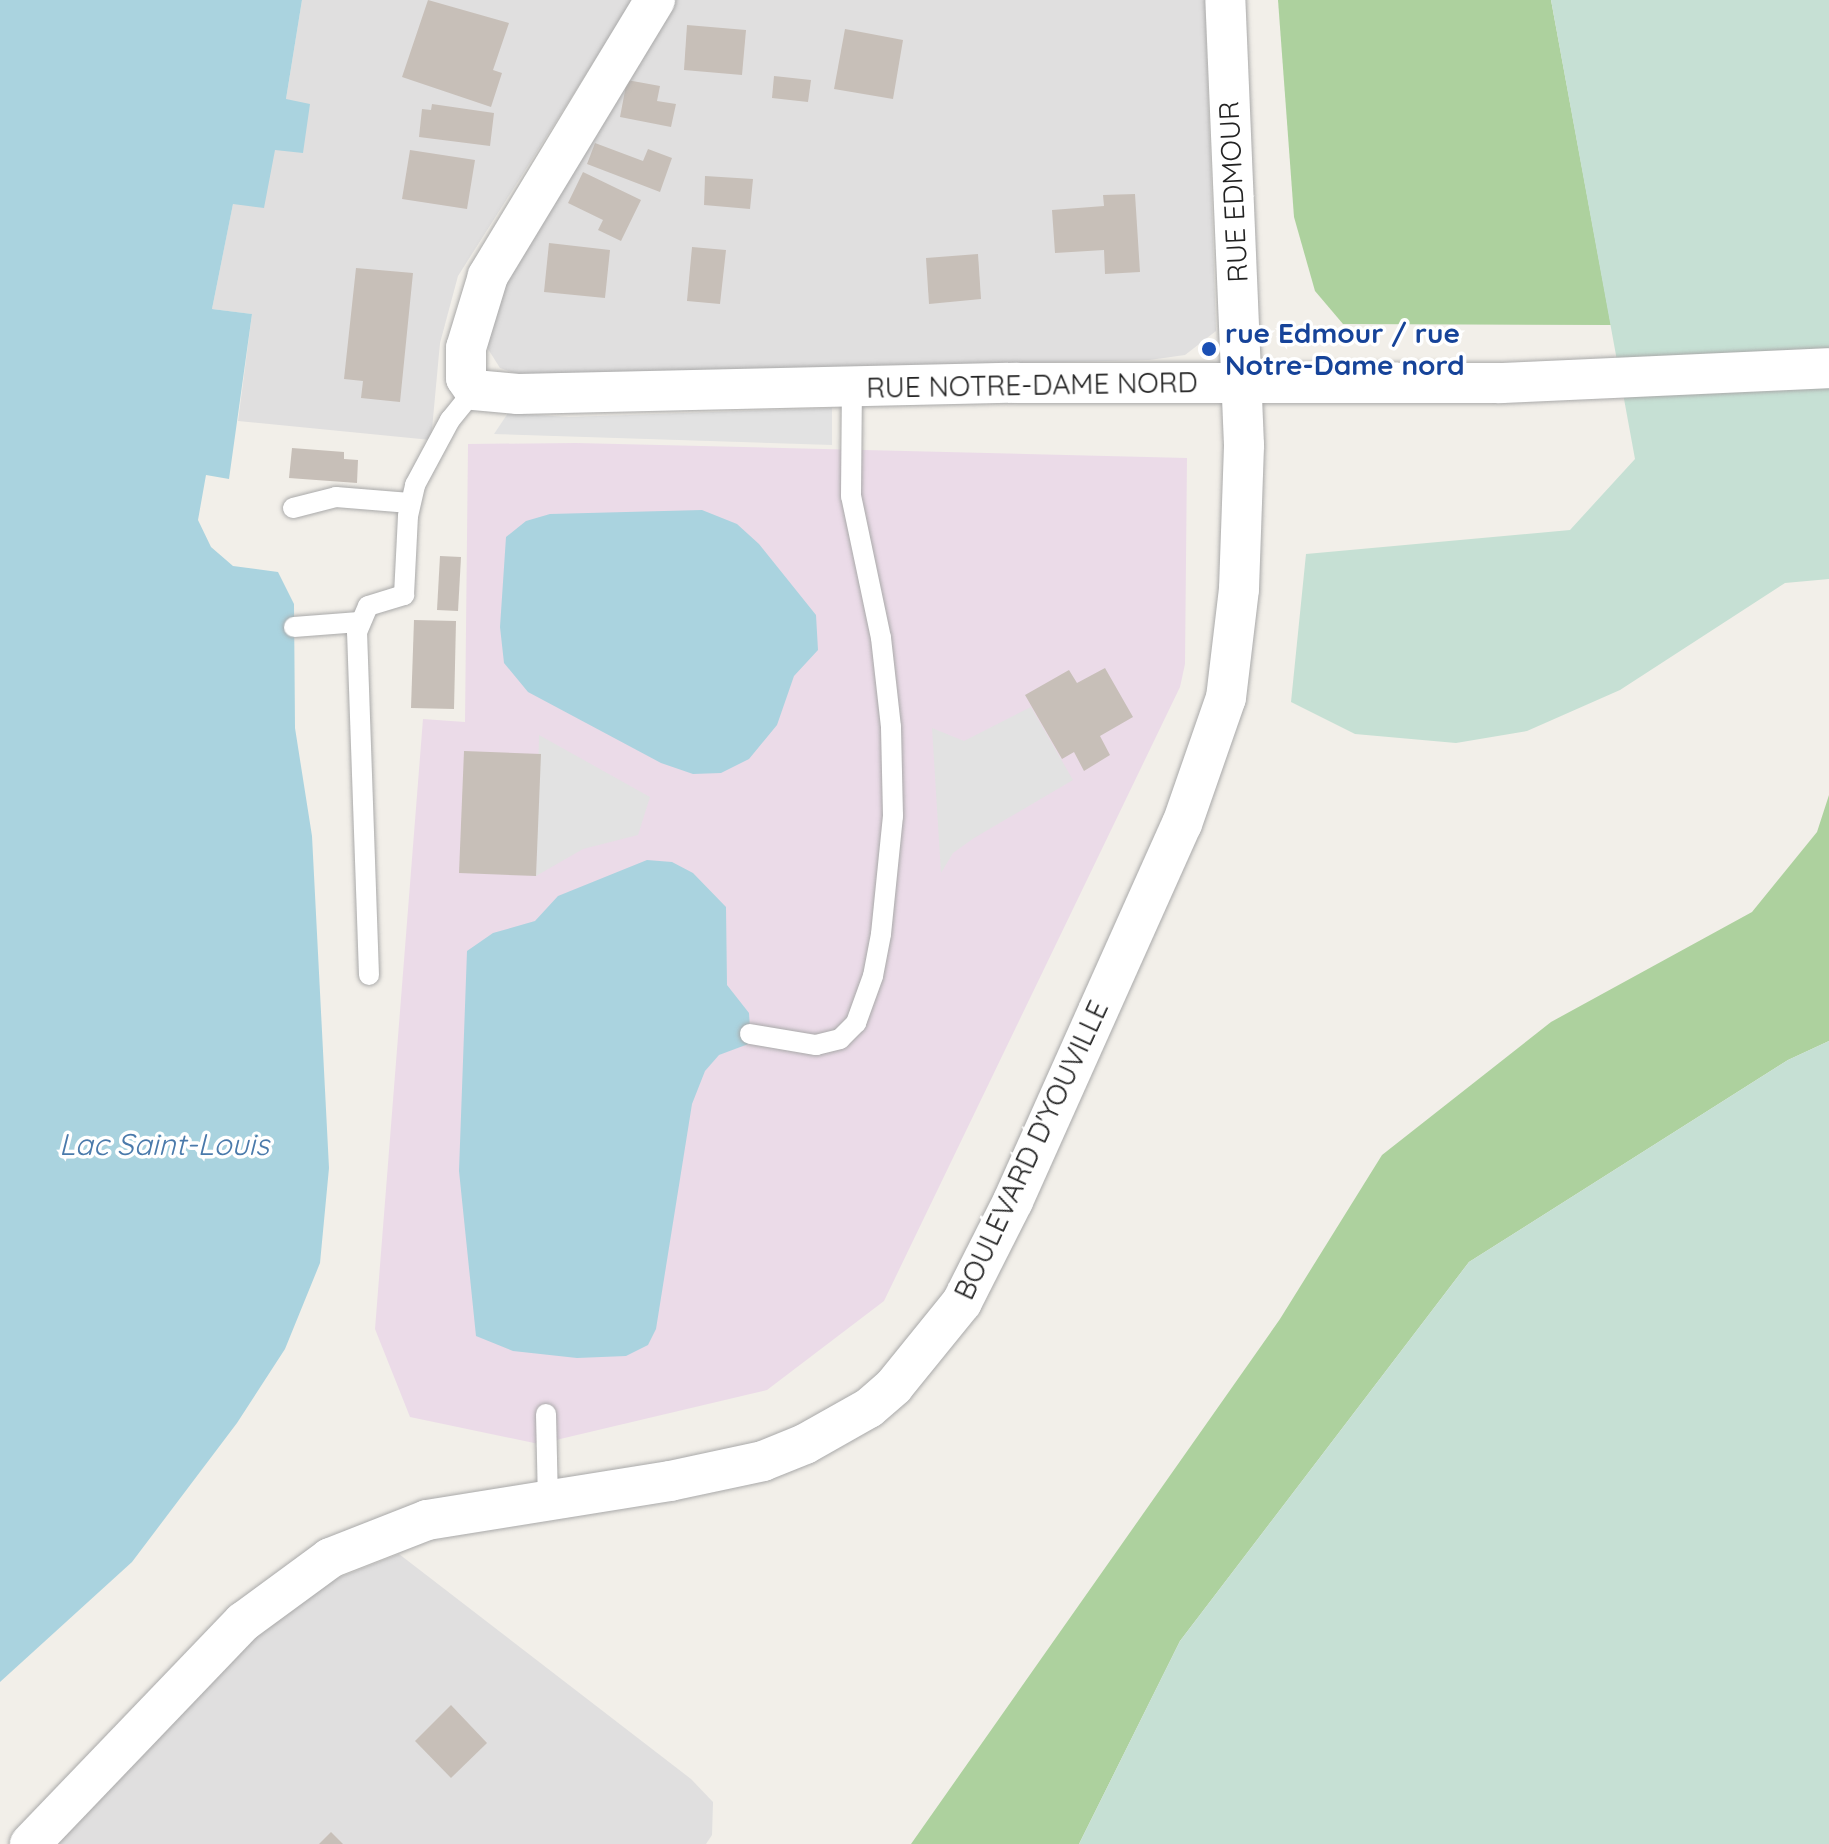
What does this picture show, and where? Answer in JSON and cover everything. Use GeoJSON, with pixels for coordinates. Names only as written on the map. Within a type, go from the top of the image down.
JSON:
{"type":"FeatureCollection","features":[{"type":"Feature","properties":{"kind":"street"},"geometry":{"type":"LineString","coordinates":[[474,390],[466,378],[466,348],[488,276],[655,0]]}},
{"type":"Feature","properties":{"kind":"street","name":"RUE EDMOUR"},"geometry":{"type":"LineString","coordinates":[[1225,0],[1241,383]]}},
{"type":"Feature","properties":{"kind":"street","name":"RUE NOTRE-DAME NORD"},"geometry":{"type":"LineString","coordinates":[[474,390],[518,394],[1241,383],[1501,383],[1829,368]]}},
{"type":"Feature","properties":{"kind":"street","name":"BOULEVARD D'YOUVILLE"},"geometry":{"type":"LineString","coordinates":[[30,1844],[243,1622],[330,1558],[427,1520],[718,1471],[805,1444],[869,1408],[894,1386],[962,1302],[1013,1201],[1182,824],[1216,734],[1232,665],[1239,589],[1241,383]]}},
{"type":"Feature","properties":{"kind":"lane"},"geometry":{"type":"LineString","coordinates":[[750,1034],[816,1045],[840,1039],[856,1023],[873,976],[881,934],[892,828],[891,727],[881,638],[851,496],[852,388]]}},
{"type":"Feature","properties":{"kind":"lane"},"geometry":{"type":"LineString","coordinates":[[369,975],[359,622],[368,606],[404,595],[410,503],[443,432],[474,390]]}},
{"type":"Feature","properties":{"kind":"lane"},"geometry":{"type":"LineString","coordinates":[[293,508],[336,497],[410,503]]}},
{"type":"Feature","properties":{"kind":"lane"},"geometry":{"type":"LineString","coordinates":[[294,627],[359,622]]}},
{"type":"Feature","properties":{"kind":"lane"},"geometry":{"type":"LineString","coordinates":[[546,1414],[548,1499]]}},
{"type":"Feature","properties":{"kind":"shaded area"},"geometry":{"type":"Polygon","coordinates":[[[302,0],[633,0],[458,276],[440,343],[431,440],[238,421],[252,314],[212,309],[233,204],[275,149],[303,152],[286,99],[302,0]]]}},
{"type":"Feature","properties":{"kind":"shaded area"},"geometry":{"type":"Polygon","coordinates":[[[670,0],[1205,0],[1216,331],[1185,355],[1149,360],[520,375],[500,368],[488,349],[485,330],[495,300],[670,0]]]}},
{"type":"Feature","properties":{"kind":"shaded area"},"geometry":{"type":"Polygon","coordinates":[[[832,408],[832,445],[494,434],[508,413],[568,417],[832,408]]]}},
{"type":"Feature","properties":{"kind":"shaded area"},"geometry":{"type":"Polygon","coordinates":[[[576,443],[1187,458],[1185,664],[1180,687],[884,1301],[767,1390],[539,1444],[410,1417],[375,1329],[423,719],[465,722],[468,444],[576,443]]]}},
{"type":"Feature","properties":{"kind":"shaded area"},"geometry":{"type":"Polygon","coordinates":[[[1031,707],[1073,780],[974,838],[953,853],[941,873],[932,728],[964,741],[1031,707]]]}},
{"type":"Feature","properties":{"kind":"shaded area"},"geometry":{"type":"Polygon","coordinates":[[[539,735],[650,797],[638,835],[583,849],[536,876],[539,735]]]}},
{"type":"Feature","properties":{"kind":"shaded area"},"geometry":{"type":"Polygon","coordinates":[[[399,1554],[691,1779],[713,1802],[712,1835],[706,1844],[56,1844],[235,1653],[335,1579],[399,1554]]]}},
{"type":"Feature","properties":{"kind":"green space"},"geometry":{"type":"Polygon","coordinates":[[[1278,0],[1551,0],[1611,325],[1343,324],[1315,291],[1294,217],[1278,0]]]}},
{"type":"Feature","properties":{"kind":"green space"},"geometry":{"type":"Polygon","coordinates":[[[1551,0],[1829,0],[1829,579],[1785,583],[1620,690],[1527,731],[1456,743],[1355,734],[1291,702],[1306,554],[1570,530],[1635,459],[1551,0]]]}},
{"type":"Feature","properties":{"kind":"green space"},"geometry":{"type":"Polygon","coordinates":[[[1829,795],[1829,1041],[1788,1060],[1469,1262],[1180,1641],[1079,1844],[911,1844],[1280,1319],[1382,1155],[1551,1022],[1752,912],[1817,832],[1829,795]]]}},
{"type":"Feature","properties":{"kind":"green space"},"geometry":{"type":"Polygon","coordinates":[[[1829,1041],[1829,1844],[1079,1844],[1180,1641],[1469,1262],[1788,1060],[1829,1041]]]}},
{"type":"Feature","properties":{"kind":"water","name":"Lac Saint-Louis"},"geometry":{"type":"Polygon","coordinates":[[[0,0],[302,0],[286,99],[310,104],[303,153],[275,150],[264,208],[233,204],[212,309],[252,314],[229,479],[206,475],[198,520],[211,547],[233,566],[278,572],[294,604],[295,728],[312,836],[329,1168],[320,1263],[285,1349],[237,1423],[132,1562],[0,1682],[0,0]]]}},
{"type":"Feature","properties":{"kind":"water"},"geometry":{"type":"Polygon","coordinates":[[[702,510],[737,524],[759,544],[816,615],[818,650],[794,676],[777,725],[749,759],[721,773],[693,774],[661,763],[528,692],[504,663],[500,627],[506,537],[526,521],[550,514],[702,510]]]}},
{"type":"Feature","properties":{"kind":"water"},"geometry":{"type":"Polygon","coordinates":[[[647,860],[672,862],[693,873],[726,907],[727,985],[749,1013],[751,1043],[719,1055],[705,1071],[692,1104],[656,1329],[648,1345],[626,1356],[577,1358],[513,1351],[476,1336],[459,1171],[467,951],[493,933],[535,921],[558,896],[647,860]]]}},
{"type":"Feature","properties":{"kind":"building"},"geometry":{"type":"Polygon","coordinates":[[[428,0],[509,23],[493,70],[502,73],[491,107],[402,77],[428,0]]]}},
{"type":"Feature","properties":{"kind":"building"},"geometry":{"type":"Polygon","coordinates":[[[687,25],[746,30],[742,75],[684,70],[687,25]]]}},
{"type":"Feature","properties":{"kind":"building"},"geometry":{"type":"Polygon","coordinates":[[[845,29],[903,40],[893,99],[834,89],[845,29]]]}},
{"type":"Feature","properties":{"kind":"building"},"geometry":{"type":"Polygon","coordinates":[[[774,76],[811,80],[808,102],[772,98],[774,76]]]}},
{"type":"Feature","properties":{"kind":"building"},"geometry":{"type":"Polygon","coordinates":[[[627,80],[660,86],[657,101],[676,104],[671,127],[620,117],[627,80]]]}},
{"type":"Feature","properties":{"kind":"building"},"geometry":{"type":"Polygon","coordinates":[[[432,104],[494,113],[490,146],[419,137],[422,109],[431,110],[432,104]]]}},
{"type":"Feature","properties":{"kind":"building"},"geometry":{"type":"Polygon","coordinates":[[[595,143],[643,161],[648,149],[672,158],[660,192],[587,164],[595,143]]]}},
{"type":"Feature","properties":{"kind":"building"},"geometry":{"type":"Polygon","coordinates":[[[410,150],[475,160],[467,209],[402,199],[410,150]]]}},
{"type":"Feature","properties":{"kind":"building"},"geometry":{"type":"Polygon","coordinates":[[[583,172],[641,200],[621,241],[598,230],[603,220],[568,203],[583,172]]]}},
{"type":"Feature","properties":{"kind":"building"},"geometry":{"type":"Polygon","coordinates":[[[705,176],[753,179],[750,209],[704,205],[705,176]]]}},
{"type":"Feature","properties":{"kind":"building"},"geometry":{"type":"Polygon","coordinates":[[[1135,194],[1140,272],[1105,274],[1104,250],[1055,253],[1052,210],[1104,206],[1103,195],[1135,194]]]}},
{"type":"Feature","properties":{"kind":"building"},"geometry":{"type":"Polygon","coordinates":[[[549,243],[610,250],[605,298],[544,292],[549,243]]]}},
{"type":"Feature","properties":{"kind":"building"},"geometry":{"type":"Polygon","coordinates":[[[692,247],[726,250],[720,304],[687,301],[692,247]]]}},
{"type":"Feature","properties":{"kind":"building"},"geometry":{"type":"Polygon","coordinates":[[[978,254],[981,299],[929,304],[926,258],[978,254]]]}},
{"type":"Feature","properties":{"kind":"building"},"geometry":{"type":"Polygon","coordinates":[[[356,268],[413,273],[400,402],[361,398],[363,381],[344,379],[356,268]]]}},
{"type":"Feature","properties":{"kind":"building"},"geometry":{"type":"Polygon","coordinates":[[[292,448],[344,452],[344,459],[358,460],[357,483],[289,478],[292,448]]]}},
{"type":"Feature","properties":{"kind":"building"},"geometry":{"type":"Polygon","coordinates":[[[440,556],[461,557],[458,611],[437,610],[440,556]]]}},
{"type":"Feature","properties":{"kind":"building"},"geometry":{"type":"Polygon","coordinates":[[[414,620],[456,621],[454,709],[411,708],[414,620]]]}},
{"type":"Feature","properties":{"kind":"building"},"geometry":{"type":"Polygon","coordinates":[[[1105,668],[1133,717],[1100,736],[1110,755],[1084,771],[1074,752],[1062,759],[1025,695],[1069,670],[1077,683],[1105,668]]]}},
{"type":"Feature","properties":{"kind":"building"},"geometry":{"type":"Polygon","coordinates":[[[464,751],[541,754],[536,876],[459,873],[464,751]]]}},
{"type":"Feature","properties":{"kind":"building"},"geometry":{"type":"Polygon","coordinates":[[[451,1705],[487,1743],[451,1778],[415,1741],[451,1705]]]}},
{"type":"Feature","properties":{"kind":"building"},"geometry":{"type":"Polygon","coordinates":[[[331,1832],[343,1844],[319,1844],[331,1832]]]}},
{"type":"Feature","properties":{"kind":"place","name":"rue Edmour / rue Notre-Dame nord"},"geometry":{"type":"Point","coordinates":[1209,349]}}]}
